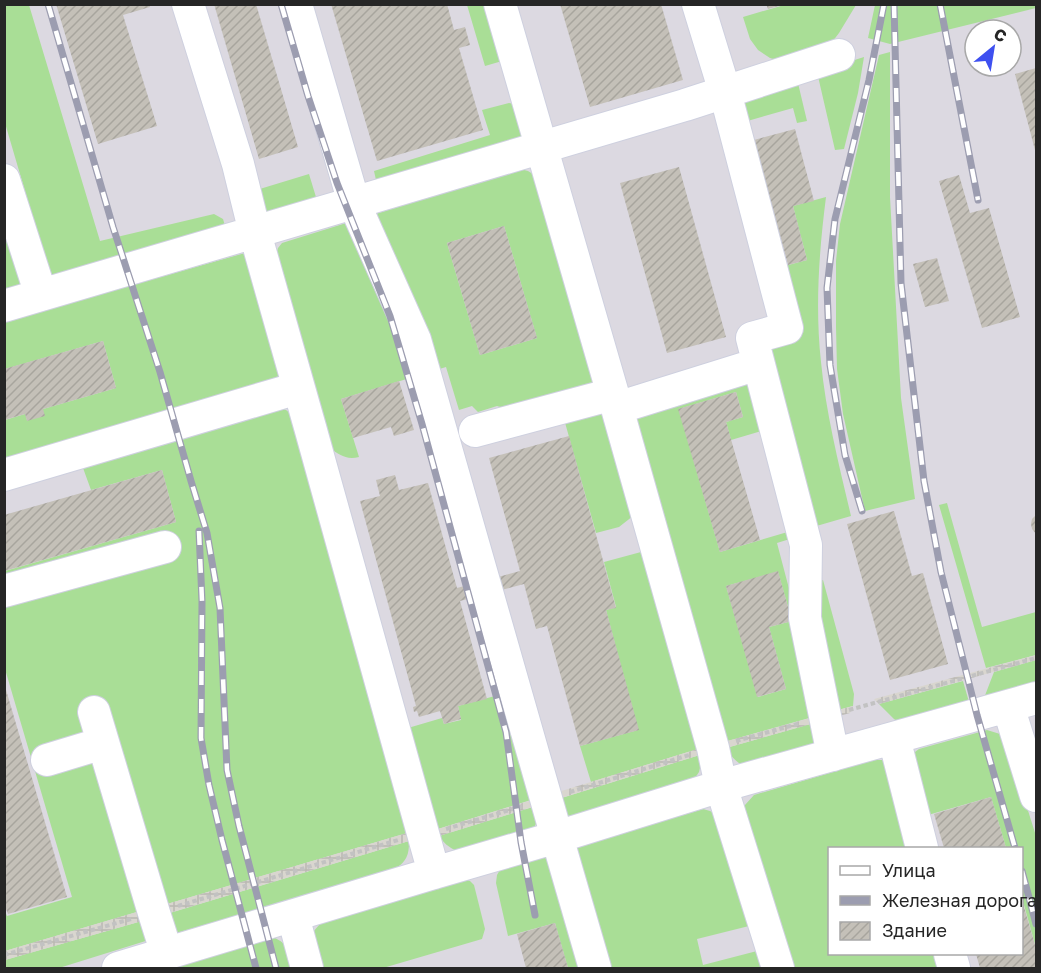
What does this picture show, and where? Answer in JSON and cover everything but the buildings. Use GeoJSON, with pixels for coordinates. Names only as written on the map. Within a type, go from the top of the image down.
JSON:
{"type":"FeatureCollection","features":[{"type":"Feature","properties":{"kind":"lane"},"geometry":{"type":"LineString","coordinates":[[188,4],[238,164],[298,388],[434,873]]}},
{"type":"Feature","properties":{"kind":"lane"},"geometry":{"type":"LineString","coordinates":[[296,4],[354,203],[415,340],[595,969]]}},
{"type":"Feature","properties":{"kind":"lane"},"geometry":{"type":"LineString","coordinates":[[500,4],[615,401],[721,786],[778,969]]}},
{"type":"Feature","properties":{"kind":"lane"},"geometry":{"type":"LineString","coordinates":[[698,4],[787,328],[752,338],[806,545],[805,618],[833,755]]}},
{"type":"Feature","properties":{"kind":"lane"},"geometry":{"type":"LineString","coordinates":[[4,306],[542,147],[839,55]]}},
{"type":"Feature","properties":{"kind":"lane"},"geometry":{"type":"LineString","coordinates":[[4,180],[41,295]]}},
{"type":"Feature","properties":{"kind":"lane"},"geometry":{"type":"LineString","coordinates":[[475,431],[615,401],[758,364]]}},
{"type":"Feature","properties":{"kind":"lane"},"geometry":{"type":"LineString","coordinates":[[4,475],[298,388]]}},
{"type":"Feature","properties":{"kind":"lane"},"geometry":{"type":"LineString","coordinates":[[4,591],[165,548]]}},
{"type":"Feature","properties":{"kind":"lane"},"geometry":{"type":"LineString","coordinates":[[127,967],[721,786],[1022,702],[1036,796]]}},
{"type":"Feature","properties":{"kind":"lane"},"geometry":{"type":"LineString","coordinates":[[94,712],[167,954]]}},
{"type":"Feature","properties":{"kind":"lane"},"geometry":{"type":"LineString","coordinates":[[894,738],[921,847]]}},
{"type":"Feature","properties":{"kind":"lane"},"geometry":{"type":"LineString","coordinates":[[46,760],[103,743]]}},
{"type":"Feature","properties":{"kind":"lane"},"geometry":{"type":"LineString","coordinates":[[293,916],[307,969]]}},
{"type":"Feature","properties":{"kind":"shaded area"},"geometry":{"type":"Polygon","coordinates":[[[5,5],[1036,5],[1036,968],[5,968],[5,5]]]}},
{"type":"Feature","properties":{"kind":"shaded area"},"geometry":{"type":"Polygon","coordinates":[[[1036,655],[1036,660],[879,704],[874,699],[1036,655]]]}},
{"type":"Feature","properties":{"kind":"shaded area"},"geometry":{"type":"Polygon","coordinates":[[[105,704],[157,907],[407,833],[409,841],[5,960],[5,951],[147,909],[99,783],[77,712],[105,704]]]}},
{"type":"Feature","properties":{"kind":"shaded area"},"geometry":{"type":"Polygon","coordinates":[[[853,706],[850,713],[726,748],[724,742],[853,706]]]}},
{"type":"Feature","properties":{"kind":"shaded area"},"geometry":{"type":"Polygon","coordinates":[[[701,748],[703,754],[439,836],[438,829],[701,748]]]}},
{"type":"Feature","properties":{"kind":"green space"},"geometry":{"type":"Polygon","coordinates":[[[1036,4],[1036,8],[995,18],[963,18],[963,26],[890,44],[868,38],[875,5],[1036,4]]]}},
{"type":"Feature","properties":{"kind":"green space"},"geometry":{"type":"Polygon","coordinates":[[[4,5],[29,5],[100,241],[214,214],[223,219],[226,229],[66,283],[49,273],[5,123],[4,5]]]}},
{"type":"Feature","properties":{"kind":"green space"},"geometry":{"type":"Polygon","coordinates":[[[467,5],[493,5],[509,59],[485,66],[467,5]]]}},
{"type":"Feature","properties":{"kind":"green space"},"geometry":{"type":"Polygon","coordinates":[[[784,5],[856,5],[826,50],[780,61],[758,50],[750,39],[743,17],[784,5]]]}},
{"type":"Feature","properties":{"kind":"green space"},"geometry":{"type":"Polygon","coordinates":[[[890,52],[890,197],[901,398],[915,499],[865,511],[843,414],[837,369],[836,261],[840,224],[879,55],[890,52]]]}},
{"type":"Feature","properties":{"kind":"green space"},"geometry":{"type":"Polygon","coordinates":[[[864,57],[844,149],[835,150],[817,72],[864,57]]]}},
{"type":"Feature","properties":{"kind":"green space"},"geometry":{"type":"Polygon","coordinates":[[[797,79],[807,121],[797,123],[793,108],[744,122],[737,98],[797,79]]]}},
{"type":"Feature","properties":{"kind":"green space"},"geometry":{"type":"Polygon","coordinates":[[[509,103],[514,104],[527,136],[378,189],[374,171],[490,135],[482,110],[509,103]]]}},
{"type":"Feature","properties":{"kind":"green space"},"geometry":{"type":"Polygon","coordinates":[[[520,169],[528,171],[536,176],[594,384],[507,409],[497,406],[478,412],[472,406],[459,410],[446,367],[341,399],[359,457],[343,456],[329,447],[276,254],[282,243],[520,169]],[[504,226],[447,243],[480,355],[537,338],[504,226]]]}},
{"type":"Feature","properties":{"kind":"green space"},"geometry":{"type":"Polygon","coordinates":[[[309,174],[319,207],[270,222],[253,191],[309,174]]]}},
{"type":"Feature","properties":{"kind":"green space"},"geometry":{"type":"Polygon","coordinates":[[[826,197],[821,238],[819,341],[830,420],[851,516],[813,527],[761,346],[781,267],[807,260],[793,206],[826,197]]]}},
{"type":"Feature","properties":{"kind":"green space"},"geometry":{"type":"Polygon","coordinates":[[[4,213],[24,281],[18,295],[4,299],[4,213]]]}},
{"type":"Feature","properties":{"kind":"green space"},"geometry":{"type":"Polygon","coordinates":[[[245,253],[283,372],[280,380],[5,459],[5,420],[25,414],[27,420],[43,409],[116,388],[103,341],[5,369],[5,321],[245,253]]]}},
{"type":"Feature","properties":{"kind":"green space"},"geometry":{"type":"Polygon","coordinates":[[[758,375],[772,428],[731,440],[726,422],[743,417],[736,392],[679,409],[720,552],[791,531],[793,538],[777,543],[820,715],[724,742],[632,409],[758,375]],[[778,572],[726,586],[758,697],[786,689],[769,627],[792,621],[778,572]]]}},
{"type":"Feature","properties":{"kind":"green space"},"geometry":{"type":"Polygon","coordinates":[[[272,405],[291,414],[407,833],[157,907],[90,754],[147,909],[5,951],[4,909],[7,916],[72,897],[5,669],[5,571],[176,522],[162,470],[91,490],[83,468],[272,405]]]}},
{"type":"Feature","properties":{"kind":"green space"},"geometry":{"type":"Polygon","coordinates":[[[603,409],[633,516],[619,527],[596,533],[564,419],[603,409]]]}},
{"type":"Feature","properties":{"kind":"green space"},"geometry":{"type":"Polygon","coordinates":[[[947,503],[982,627],[1036,612],[1036,655],[986,668],[939,505],[947,503]]]}},
{"type":"Feature","properties":{"kind":"green space"},"geometry":{"type":"Polygon","coordinates":[[[643,552],[701,748],[591,782],[580,746],[638,730],[606,610],[616,607],[604,562],[643,552]]]}},
{"type":"Feature","properties":{"kind":"green space"},"geometry":{"type":"Polygon","coordinates":[[[823,580],[854,694],[853,706],[830,712],[814,582],[823,580]]]}},
{"type":"Feature","properties":{"kind":"green space"},"geometry":{"type":"Polygon","coordinates":[[[1036,660],[1036,683],[984,698],[994,672],[1036,660]]]}},
{"type":"Feature","properties":{"kind":"green space"},"geometry":{"type":"Polygon","coordinates":[[[963,681],[969,702],[899,722],[879,704],[963,681]]]}},
{"type":"Feature","properties":{"kind":"green space"},"geometry":{"type":"Polygon","coordinates":[[[506,693],[534,799],[438,829],[408,728],[442,718],[444,724],[461,720],[458,706],[506,693]]]}},
{"type":"Feature","properties":{"kind":"green space"},"geometry":{"type":"Polygon","coordinates":[[[821,721],[823,744],[747,767],[740,764],[726,748],[821,721]]]}},
{"type":"Feature","properties":{"kind":"green space"},"geometry":{"type":"Polygon","coordinates":[[[987,730],[1000,734],[1019,782],[1036,836],[1036,948],[1023,902],[1023,847],[1006,847],[991,797],[928,815],[912,756],[919,749],[987,730]]]}},
{"type":"Feature","properties":{"kind":"green space"},"geometry":{"type":"Polygon","coordinates":[[[703,754],[699,772],[693,781],[559,823],[552,801],[703,754]]]}},
{"type":"Feature","properties":{"kind":"green space"},"geometry":{"type":"Polygon","coordinates":[[[874,760],[882,760],[891,765],[916,847],[828,847],[828,955],[944,955],[948,968],[789,968],[743,816],[745,805],[754,795],[874,760]]]}},
{"type":"Feature","properties":{"kind":"green space"},"geometry":{"type":"Polygon","coordinates":[[[536,806],[537,822],[533,829],[457,851],[446,845],[439,836],[536,806]]]}},
{"type":"Feature","properties":{"kind":"green space"},"geometry":{"type":"Polygon","coordinates":[[[703,809],[717,815],[749,926],[697,939],[703,965],[757,951],[769,968],[602,968],[566,850],[703,809]]]}},
{"type":"Feature","properties":{"kind":"green space"},"geometry":{"type":"Polygon","coordinates":[[[409,841],[406,857],[395,869],[170,935],[160,916],[409,841]]]}},
{"type":"Feature","properties":{"kind":"green space"},"geometry":{"type":"Polygon","coordinates":[[[537,857],[551,860],[583,961],[579,968],[568,968],[555,923],[508,936],[496,883],[497,875],[501,868],[537,857]]]}},
{"type":"Feature","properties":{"kind":"green space"},"geometry":{"type":"Polygon","coordinates":[[[464,879],[474,885],[485,929],[482,939],[383,968],[316,968],[313,932],[319,925],[329,919],[464,879]]]}},
{"type":"Feature","properties":{"kind":"green space"},"geometry":{"type":"Polygon","coordinates":[[[149,919],[152,939],[59,968],[5,968],[5,960],[149,919]]]}},
{"type":"Feature","properties":{"kind":"green space"},"geometry":{"type":"Polygon","coordinates":[[[273,937],[285,946],[293,968],[169,968],[273,937]]]}},
{"type":"Feature","properties":{"kind":"railway"},"geometry":{"type":"LineString","coordinates":[[48,4],[113,227],[160,372],[207,533],[220,608],[227,770],[239,826],[276,968]]}},
{"type":"Feature","properties":{"kind":"railway"},"geometry":{"type":"LineString","coordinates":[[281,4],[337,183],[390,316],[422,424],[506,732],[521,842],[535,915]]}},
{"type":"Feature","properties":{"kind":"railway"},"geometry":{"type":"LineString","coordinates":[[862,511],[845,455],[830,365],[827,288],[835,219],[869,80],[884,4]]}},
{"type":"Feature","properties":{"kind":"railway"},"geometry":{"type":"LineString","coordinates":[[894,4],[901,283],[924,481],[941,572],[977,715],[1015,847]]}},
{"type":"Feature","properties":{"kind":"railway"},"geometry":{"type":"LineString","coordinates":[[940,4],[978,200]]}},
{"type":"Feature","properties":{"kind":"railway"},"geometry":{"type":"LineString","coordinates":[[199,531],[202,601],[201,738],[222,840],[256,968]]}},
{"type":"Feature","properties":{"kind":"railway"},"geometry":{"type":"LineString","coordinates":[[1023,875],[1036,924]]}}]}
